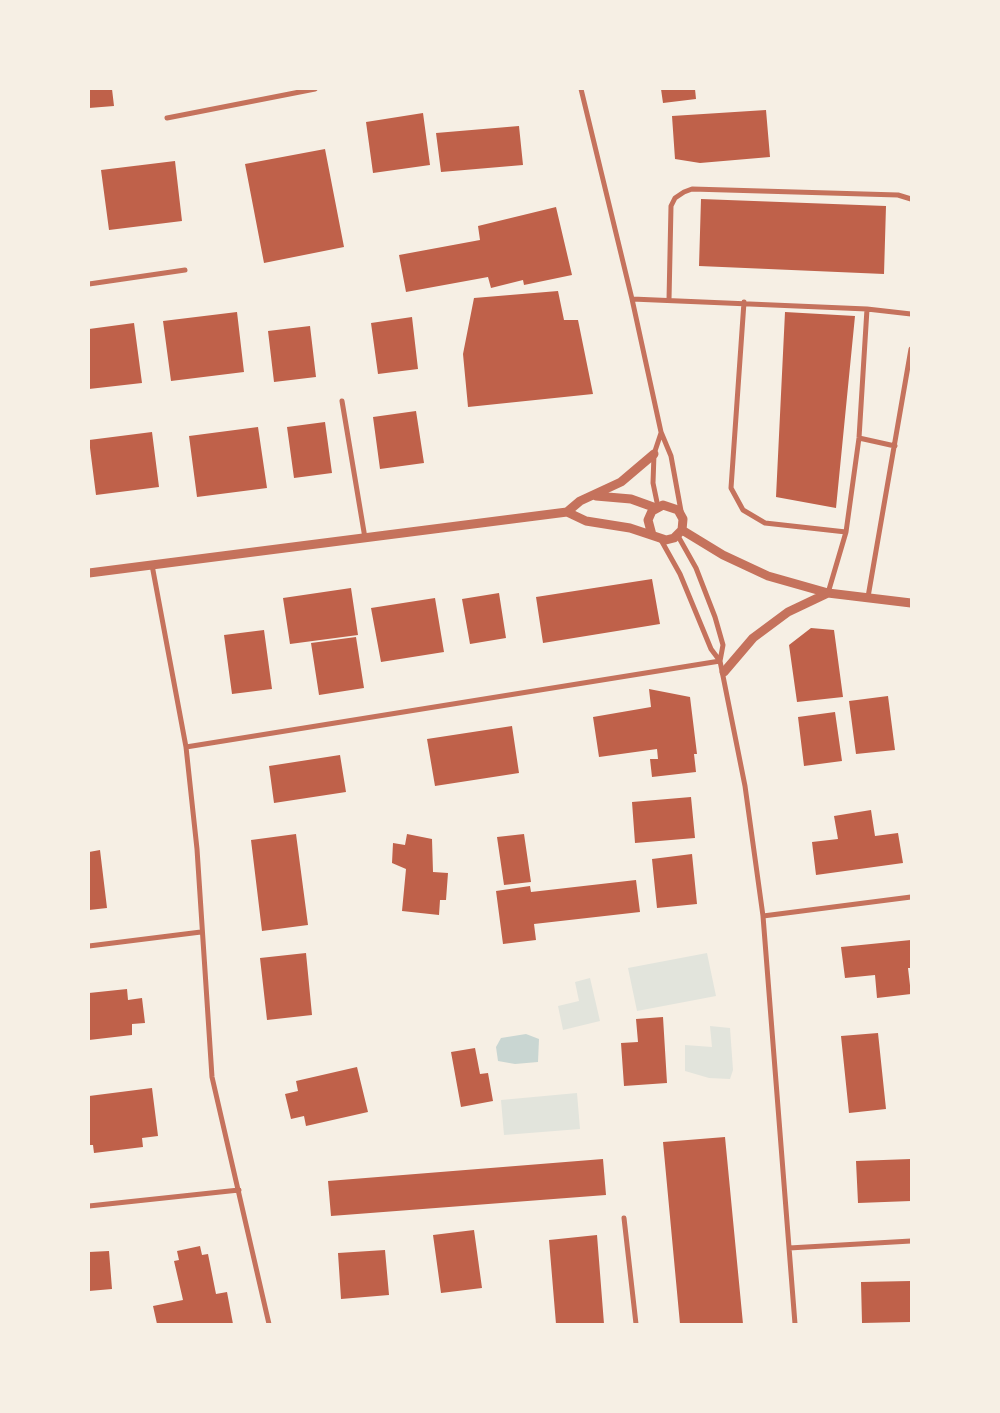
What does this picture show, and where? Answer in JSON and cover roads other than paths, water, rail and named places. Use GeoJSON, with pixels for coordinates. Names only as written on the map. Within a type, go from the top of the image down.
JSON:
{"type":"FeatureCollection","features":[{"type":"Feature","properties":{"kind":"street"},"geometry":{"type":"LineString","coordinates":[[167,118],[315,89]]}},
{"type":"Feature","properties":{"kind":"street"},"geometry":{"type":"LineString","coordinates":[[566,512],[586,521],[607,523],[652,535],[661,540],[670,540],[680,533],[683,525],[671,456],[661,432],[632,299],[581,89]]}},
{"type":"Feature","properties":{"kind":"street"},"geometry":{"type":"LineString","coordinates":[[669,300],[670,206],[675,198],[684,192],[692,189],[898,195],[911,199]]}},
{"type":"Feature","properties":{"kind":"street"},"geometry":{"type":"LineString","coordinates":[[89,284],[185,270]]}},
{"type":"Feature","properties":{"kind":"street"},"geometry":{"type":"LineString","coordinates":[[632,299],[744,302],[868,309],[911,314]]}},
{"type":"Feature","properties":{"kind":"street"},"geometry":{"type":"LineString","coordinates":[[744,302],[731,488],[743,510],[765,523],[846,532]]}},
{"type":"Feature","properties":{"kind":"street"},"geometry":{"type":"LineString","coordinates":[[724,672],[753,638],[781,617],[828,593],[846,532],[859,438],[868,309]]}},
{"type":"Feature","properties":{"kind":"street"},"geometry":{"type":"LineString","coordinates":[[868,597],[911,348]]}},
{"type":"Feature","properties":{"kind":"street"},"geometry":{"type":"LineString","coordinates":[[342,401],[365,538]]}},
{"type":"Feature","properties":{"kind":"street"},"geometry":{"type":"LineString","coordinates":[[652,535],[648,520],[657,507],[653,483],[654,454],[661,432]]}},
{"type":"Feature","properties":{"kind":"street"},"geometry":{"type":"LineString","coordinates":[[859,438],[894,446]]}},
{"type":"Feature","properties":{"kind":"street"},"geometry":{"type":"LineString","coordinates":[[89,573],[566,512],[580,501],[595,496],[621,482],[654,454]]}},
{"type":"Feature","properties":{"kind":"street"},"geometry":{"type":"LineString","coordinates":[[595,496],[631,499],[657,507],[669,505],[681,514]]}},
{"type":"Feature","properties":{"kind":"street"},"geometry":{"type":"LineString","coordinates":[[680,533],[768,576],[828,593],[911,603]]}},
{"type":"Feature","properties":{"kind":"street"},"geometry":{"type":"LineString","coordinates":[[680,533],[715,616],[723,645],[720,660]]}},
{"type":"Feature","properties":{"kind":"street"},"geometry":{"type":"LineString","coordinates":[[661,540],[680,574],[710,649],[720,660],[724,672],[745,786],[763,916],[794,1324]]}},
{"type":"Feature","properties":{"kind":"street"},"geometry":{"type":"LineString","coordinates":[[152,564],[186,747],[196,849],[212,1078],[269,1324]]}},
{"type":"Feature","properties":{"kind":"street"},"geometry":{"type":"LineString","coordinates":[[186,747],[720,660]]}},
{"type":"Feature","properties":{"kind":"street"},"geometry":{"type":"LineString","coordinates":[[763,916],[911,897]]}},
{"type":"Feature","properties":{"kind":"street"},"geometry":{"type":"LineString","coordinates":[[89,946],[201,932]]}},
{"type":"Feature","properties":{"kind":"street"},"geometry":{"type":"LineString","coordinates":[[89,1206],[239,1190]]}},
{"type":"Feature","properties":{"kind":"street"},"geometry":{"type":"LineString","coordinates":[[624,1218],[636,1324]]}},
{"type":"Feature","properties":{"kind":"street"},"geometry":{"type":"LineString","coordinates":[[789,1248],[911,1242]]}}]}
